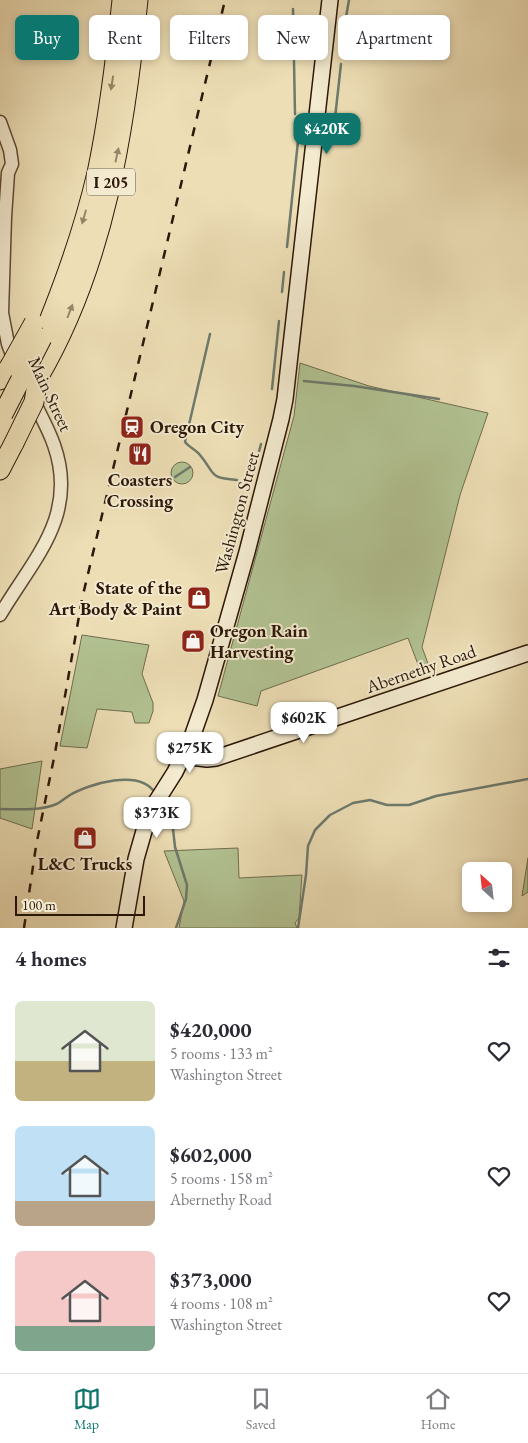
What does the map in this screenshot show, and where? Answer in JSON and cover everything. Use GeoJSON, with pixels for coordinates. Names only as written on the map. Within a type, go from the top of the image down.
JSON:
{"type":"FeatureCollection","features":[{"type":"Feature","properties":{"kind":"highway","name":"I 205"},"geometry":{"type":"LineString","coordinates":[[38,330],[57,273],[73,256],[96,173],[115,62],[122,0]]}},
{"type":"Feature","properties":{"kind":"highway","name":"I 205"},"geometry":{"type":"LineString","coordinates":[[5,430],[38,378],[59,340],[79,289],[103,214],[124,122],[138,0]]}},
{"type":"Feature","properties":{"kind":"highway"},"geometry":{"type":"LineString","coordinates":[[0,380],[38,330]]}},
{"type":"Feature","properties":{"kind":"highway"},"geometry":{"type":"LineString","coordinates":[[0,470],[5,430],[38,330]]}},
{"type":"Feature","properties":{"kind":"main road","name":"Washington Street"},"geometry":{"type":"LineString","coordinates":[[124,928],[138,851],[148,819],[192,737],[206,696],[247,552],[281,419],[285,399],[330,0]]}},
{"type":"Feature","properties":{"kind":"main road","name":"Abernethy Road"},"geometry":{"type":"LineString","coordinates":[[183,756],[207,760],[216,758],[528,653]]}},
{"type":"Feature","properties":{"kind":"street","name":"Main Street"},"geometry":{"type":"LineString","coordinates":[[0,122],[10,150],[12,164],[8,173],[4,218],[3,324],[14,360],[55,446],[61,484],[57,515],[47,543],[0,615]]}},
{"type":"Feature","properties":{"kind":"street","name":"Main Street"},"geometry":{"type":"LineString","coordinates":[[0,143],[4,165],[8,173]]}},
{"type":"Feature","properties":{"kind":"green space"},"geometry":{"type":"Polygon","coordinates":[[[300,363],[369,386],[488,413],[460,495],[422,647],[431,672],[422,675],[408,638],[261,691],[257,706],[218,696],[294,416],[300,363]]]}},
{"type":"Feature","properties":{"kind":"green space"},"geometry":{"type":"Polygon","coordinates":[[[182,462],[192,469],[193,473],[186,483],[182,484],[172,477],[171,473],[178,463],[182,462]]]}},
{"type":"Feature","properties":{"kind":"green space"},"geometry":{"type":"Polygon","coordinates":[[[82,635],[149,645],[142,674],[153,703],[153,711],[149,723],[135,723],[132,712],[97,709],[87,748],[60,746],[82,635]]]}},
{"type":"Feature","properties":{"kind":"green space"},"geometry":{"type":"Polygon","coordinates":[[[42,761],[32,829],[0,818],[0,769],[42,761]]]}},
{"type":"Feature","properties":{"kind":"green space"},"geometry":{"type":"Polygon","coordinates":[[[238,848],[239,878],[302,875],[299,918],[295,923],[297,928],[179,928],[184,901],[164,851],[238,848]]]}},
{"type":"Feature","properties":{"kind":"green space"},"geometry":{"type":"Polygon","coordinates":[[[528,858],[528,892],[522,896],[528,858]]]}},
{"type":"Feature","properties":{"kind":"waterway"},"geometry":{"type":"LineString","coordinates":[[346,15],[349,0]]}},
{"type":"Feature","properties":{"kind":"waterway"},"geometry":{"type":"LineString","coordinates":[[293,9],[295,114]]}},
{"type":"Feature","properties":{"kind":"waterway"},"geometry":{"type":"LineString","coordinates":[[334,127],[341,64]]}},
{"type":"Feature","properties":{"kind":"waterway"},"geometry":{"type":"LineString","coordinates":[[287,247],[298,141]]}},
{"type":"Feature","properties":{"kind":"waterway"},"geometry":{"type":"LineString","coordinates":[[282,292],[284,272]]}},
{"type":"Feature","properties":{"kind":"waterway"},"geometry":{"type":"LineString","coordinates":[[272,389],[279,321]]}},
{"type":"Feature","properties":{"kind":"waterway"},"geometry":{"type":"LineString","coordinates":[[210,334],[185,442],[198,453],[214,474],[221,478],[237,480]]}},
{"type":"Feature","properties":{"kind":"waterway"},"geometry":{"type":"LineString","coordinates":[[304,381],[354,386],[439,399]]}},
{"type":"Feature","properties":{"kind":"waterway"},"geometry":{"type":"LineString","coordinates":[[253,474],[261,444]]}},
{"type":"Feature","properties":{"kind":"waterway"},"geometry":{"type":"LineString","coordinates":[[175,477],[190,467]]}},
{"type":"Feature","properties":{"kind":"waterway"},"geometry":{"type":"LineString","coordinates":[[298,928],[306,875],[308,846],[315,830],[330,815],[353,803],[370,800],[387,805],[409,805],[436,796],[528,779]]}},
{"type":"Feature","properties":{"kind":"waterway"},"geometry":{"type":"LineString","coordinates":[[0,809],[47,807],[78,791],[114,780],[138,781],[148,785],[155,793]]}},
{"type":"Feature","properties":{"kind":"waterway"},"geometry":{"type":"LineString","coordinates":[[162,804],[172,820],[175,847],[187,885],[186,899],[176,928]]}},
{"type":"Feature","properties":{"kind":"railway"},"geometry":{"type":"LineString","coordinates":[[24,928],[36,846],[55,753],[82,599],[225,0]]}},
{"type":"Feature","properties":{"kind":"place","name":"Oregon City"},"geometry":{"type":"Point","coordinates":[132,427]}},
{"type":"Feature","properties":{"kind":"place","name":"Coasters Crossing"},"geometry":{"type":"Point","coordinates":[140,454]}},
{"type":"Feature","properties":{"kind":"place","name":"State of the Art Body & Paint"},"geometry":{"type":"Point","coordinates":[199,598]}},
{"type":"Feature","properties":{"kind":"place","name":"Oregon Rain Harvesting"},"geometry":{"type":"Point","coordinates":[193,641]}},
{"type":"Feature","properties":{"kind":"place","name":"L&C Trucks"},"geometry":{"type":"Point","coordinates":[85,838]}}]}
